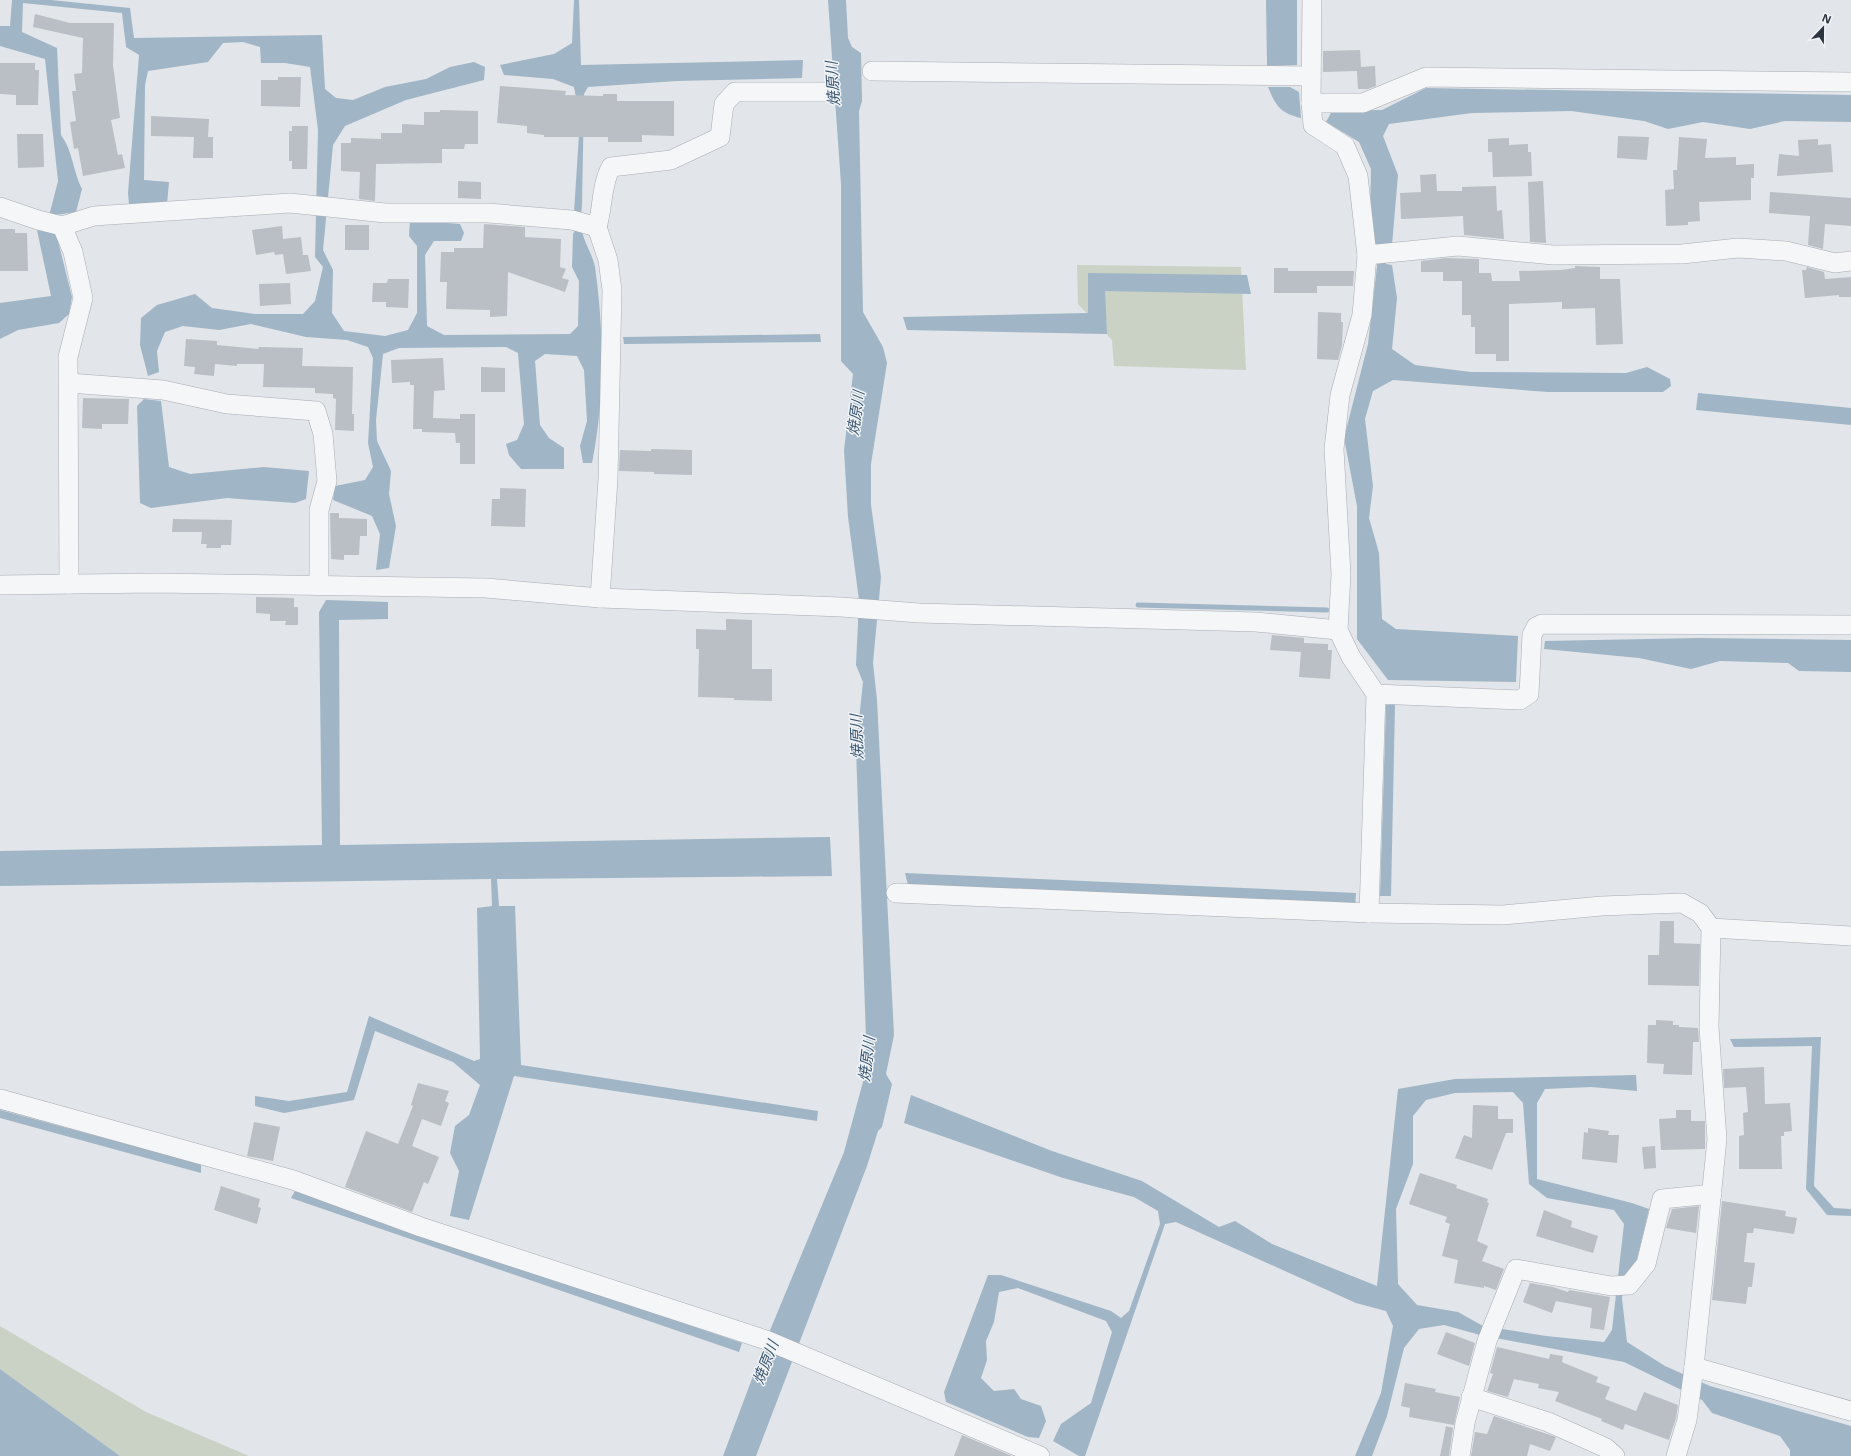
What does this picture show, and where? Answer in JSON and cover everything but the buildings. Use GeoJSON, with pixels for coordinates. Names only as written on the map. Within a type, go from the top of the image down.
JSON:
{"type":"FeatureCollection","features":[{"type":"Feature","properties":{"kind":"street"},"geometry":{"type":"LineString","coordinates":[[1312,0],[1311,103],[1313,124],[1345,146],[1358,176],[1377,254],[1340,395],[1334,449],[1341,574],[1338,630],[1351,657],[1376,694],[1369,913]]}},
{"type":"Feature","properties":{"kind":"street"},"geometry":{"type":"LineString","coordinates":[[872,71],[1311,76]]}},
{"type":"Feature","properties":{"kind":"street"},"geometry":{"type":"LineString","coordinates":[[1311,103],[1363,103],[1426,77],[1851,82]]}},
{"type":"Feature","properties":{"kind":"street"},"geometry":{"type":"LineString","coordinates":[[0,207],[38,220],[62,226],[94,216],[290,203],[384,213],[488,214],[584,223],[601,214],[606,175],[611,167],[671,160],[720,137],[724,104],[735,92],[823,92]]}},
{"type":"Feature","properties":{"kind":"street"},"geometry":{"type":"LineString","coordinates":[[584,223],[608,260],[612,290],[608,479],[600,598]]}},
{"type":"Feature","properties":{"kind":"street"},"geometry":{"type":"LineString","coordinates":[[62,226],[73,252],[83,298],[68,357],[70,584]]}},
{"type":"Feature","properties":{"kind":"street"},"geometry":{"type":"LineString","coordinates":[[1377,254],[1458,246],[1553,255],[1682,254],[1738,248],[1786,251],[1835,263],[1851,261]]}},
{"type":"Feature","properties":{"kind":"street"},"geometry":{"type":"LineString","coordinates":[[69,383],[163,390],[227,404],[316,411],[323,434],[327,481],[319,510],[319,584]]}},
{"type":"Feature","properties":{"kind":"street"},"geometry":{"type":"LineString","coordinates":[[0,585],[155,583],[319,584],[486,588],[600,598],[841,607],[888,611],[1256,622],[1338,630]]}},
{"type":"Feature","properties":{"kind":"street"},"geometry":{"type":"LineString","coordinates":[[1376,694],[1520,700],[1529,694],[1532,635],[1536,627],[1542,624],[1851,625]]}},
{"type":"Feature","properties":{"kind":"street"},"geometry":{"type":"LineString","coordinates":[[896,893],[1369,913],[1503,915],[1602,906],[1682,903],[1700,913],[1711,928],[1709,1027],[1718,1140],[1687,1420],[1676,1456]]}},
{"type":"Feature","properties":{"kind":"street"},"geometry":{"type":"LineString","coordinates":[[1711,928],[1851,936]]}},
{"type":"Feature","properties":{"kind":"street"},"geometry":{"type":"LineString","coordinates":[[0,1099],[293,1180],[421,1227],[766,1340],[1040,1456]]}},
{"type":"Feature","properties":{"kind":"street"},"geometry":{"type":"LineString","coordinates":[[1460,1456],[1471,1397],[1487,1341],[1496,1322],[1516,1269],[1620,1286],[1646,1264],[1662,1200],[1712,1194]]}},
{"type":"Feature","properties":{"kind":"street"},"geometry":{"type":"LineString","coordinates":[[1694,1367],[1851,1411]]}},
{"type":"Feature","properties":{"kind":"street"},"geometry":{"type":"LineString","coordinates":[[1471,1397],[1548,1422],[1606,1448],[1615,1456]]}},
{"type":"Feature","properties":{"kind":"green space"},"geometry":{"type":"Polygon","coordinates":[[[1077,265],[1241,267],[1246,370],[1114,366],[1112,340],[1078,304],[1077,265]]]}},
{"type":"Feature","properties":{"kind":"green space"},"geometry":{"type":"Polygon","coordinates":[[[0,1326],[146,1412],[249,1456],[120,1456],[0,1369],[0,1326]]]}},
{"type":"Feature","properties":{"kind":"water"},"geometry":{"type":"Polygon","coordinates":[[[12,0],[51,0],[130,8],[134,38],[322,35],[325,89],[336,98],[353,100],[385,87],[426,79],[450,67],[474,62],[485,67],[484,80],[406,100],[345,126],[333,145],[323,250],[333,270],[332,313],[344,331],[385,336],[408,330],[417,313],[417,246],[409,236],[410,220],[460,224],[464,233],[461,241],[434,241],[425,255],[427,326],[444,335],[570,334],[578,326],[579,281],[572,267],[573,234],[576,227],[574,212],[580,119],[574,87],[553,79],[504,75],[500,65],[554,54],[572,43],[574,0],[579,0],[581,65],[803,60],[802,78],[677,81],[588,87],[584,94],[581,224],[584,239],[595,267],[600,316],[602,365],[599,414],[592,463],[583,463],[580,446],[587,421],[584,370],[577,356],[545,354],[535,361],[540,425],[549,438],[564,448],[564,469],[521,469],[509,455],[506,444],[517,440],[524,424],[518,353],[506,347],[399,348],[383,354],[376,420],[377,441],[391,471],[389,494],[396,526],[389,568],[376,570],[380,534],[372,516],[333,500],[335,486],[365,480],[373,467],[368,443],[373,358],[368,347],[347,340],[306,337],[251,324],[219,330],[183,326],[165,332],[157,351],[159,372],[148,376],[140,345],[141,318],[157,305],[195,294],[212,308],[255,314],[303,314],[315,301],[323,267],[315,257],[318,130],[310,67],[285,63],[261,63],[260,47],[243,42],[223,43],[208,62],[148,71],[145,85],[144,180],[169,182],[167,204],[129,204],[128,193],[139,55],[126,47],[122,13],[23,3],[22,32],[57,48],[61,135],[71,155],[82,189],[76,212],[49,216],[58,181],[45,59],[0,46],[0,26],[10,26],[12,0]]]}},
{"type":"Feature","properties":{"kind":"water","name":"焼原川"},"geometry":{"type":"Polygon","coordinates":[[[828,0],[846,0],[848,38],[852,47],[861,53],[862,101],[859,111],[863,312],[883,347],[887,363],[871,464],[871,505],[881,577],[873,663],[877,700],[894,1035],[886,1074],[892,1084],[882,1127],[878,1131],[867,1166],[756,1456],[723,1456],[771,1328],[844,1152],[867,1067],[856,748],[863,682],[856,665],[859,600],[848,517],[844,450],[853,374],[841,361],[841,184],[828,0]]]}},
{"type":"Feature","properties":{"kind":"water"},"geometry":{"type":"Polygon","coordinates":[[[1266,0],[1297,0],[1297,65],[1267,66],[1266,0]]]}},
{"type":"Feature","properties":{"kind":"water"},"geometry":{"type":"Polygon","coordinates":[[[1268,87],[1290,87],[1299,92],[1301,118],[1283,111],[1276,104],[1268,87]]]}},
{"type":"Feature","properties":{"kind":"water"},"geometry":{"type":"Polygon","coordinates":[[[1426,88],[1851,95],[1851,122],[1785,121],[1750,129],[1703,122],[1668,129],[1644,121],[1571,111],[1472,113],[1389,124],[1383,136],[1398,175],[1392,245],[1385,246],[1386,264],[1392,265],[1397,298],[1392,349],[1415,365],[1471,372],[1626,373],[1647,367],[1670,379],[1671,386],[1663,392],[1548,392],[1393,380],[1373,391],[1365,419],[1373,486],[1369,518],[1379,553],[1382,619],[1396,629],[1518,636],[1516,682],[1388,680],[1357,639],[1357,506],[1344,438],[1368,344],[1377,266],[1370,212],[1371,169],[1359,142],[1326,122],[1332,111],[1382,110],[1426,88]]]}},
{"type":"Feature","properties":{"kind":"water"},"geometry":{"type":"Polygon","coordinates":[[[37,230],[56,233],[72,297],[69,314],[59,323],[18,330],[0,339],[0,303],[51,296],[37,230]]]}},
{"type":"Feature","properties":{"kind":"water"},"geometry":{"type":"Polygon","coordinates":[[[1088,273],[1247,275],[1251,294],[1105,291],[1107,334],[907,330],[903,317],[1088,313],[1088,273]]]}},
{"type":"Feature","properties":{"kind":"water"},"geometry":{"type":"Polygon","coordinates":[[[820,334],[821,342],[624,344],[623,337],[820,334]]]}},
{"type":"Feature","properties":{"kind":"water"},"geometry":{"type":"Polygon","coordinates":[[[1698,393],[1851,408],[1851,425],[1696,410],[1698,393]]]}},
{"type":"Feature","properties":{"kind":"water"},"geometry":{"type":"Polygon","coordinates":[[[144,399],[161,401],[169,467],[190,474],[264,467],[309,471],[306,499],[295,503],[227,498],[151,508],[140,503],[137,406],[144,399]]]}},
{"type":"Feature","properties":{"kind":"water"},"geometry":{"type":"Polygon","coordinates":[[[326,600],[388,602],[388,619],[339,620],[340,845],[830,837],[832,876],[497,879],[499,906],[515,906],[521,1065],[818,1111],[817,1121],[514,1076],[469,1220],[450,1216],[459,1171],[450,1153],[455,1126],[469,1115],[480,1085],[453,1062],[375,1031],[354,1100],[284,1113],[255,1106],[255,1096],[289,1101],[347,1092],[369,1016],[474,1061],[480,1059],[477,908],[492,906],[491,879],[0,886],[0,851],[322,845],[319,612],[326,600]]]}},
{"type":"Feature","properties":{"kind":"water"},"geometry":{"type":"Polygon","coordinates":[[[1698,638],[1851,640],[1851,672],[1799,671],[1788,663],[1720,661],[1691,669],[1639,658],[1544,649],[1545,641],[1698,638]]]}},
{"type":"Feature","properties":{"kind":"water"},"geometry":{"type":"Polygon","coordinates":[[[1395,704],[1391,896],[1380,896],[1386,705],[1395,704]]]}},
{"type":"Feature","properties":{"kind":"water"},"geometry":{"type":"Polygon","coordinates":[[[905,873],[1356,893],[1355,907],[908,885],[905,873]]]}},
{"type":"Feature","properties":{"kind":"water"},"geometry":{"type":"Polygon","coordinates":[[[1821,1037],[1814,1186],[1834,1208],[1851,1209],[1851,1216],[1827,1215],[1806,1189],[1812,1046],[1734,1047],[1730,1039],[1821,1037]]]}},
{"type":"Feature","properties":{"kind":"water"},"geometry":{"type":"Polygon","coordinates":[[[1636,1075],[1637,1091],[1591,1087],[1545,1089],[1537,1103],[1537,1179],[1632,1203],[1649,1209],[1636,1263],[1624,1279],[1622,1299],[1627,1342],[1665,1366],[1710,1386],[1851,1426],[1851,1456],[1790,1456],[1790,1450],[1780,1436],[1712,1413],[1702,1400],[1624,1362],[1480,1335],[1444,1325],[1419,1329],[1404,1348],[1387,1416],[1372,1456],[1355,1456],[1381,1393],[1393,1326],[1386,1311],[1356,1303],[1176,1222],[1165,1224],[1085,1456],[1079,1456],[1053,1441],[1061,1424],[1091,1403],[1112,1332],[1106,1321],[1018,1288],[999,1292],[994,1322],[986,1341],[987,1360],[981,1378],[994,1391],[1014,1389],[1021,1399],[1041,1406],[1046,1421],[1039,1438],[1028,1437],[946,1402],[944,1392],[988,1275],[1001,1275],[1111,1311],[1121,1318],[1129,1311],[1160,1224],[1158,1211],[1134,1197],[1063,1178],[904,1123],[911,1095],[1052,1151],[1142,1181],[1219,1227],[1235,1221],[1272,1244],[1377,1286],[1398,1089],[1455,1079],[1636,1075]],[[1513,1092],[1455,1093],[1426,1100],[1413,1116],[1413,1164],[1396,1209],[1398,1284],[1417,1305],[1458,1312],[1483,1326],[1546,1336],[1604,1342],[1612,1330],[1624,1224],[1614,1210],[1547,1198],[1529,1184],[1523,1103],[1513,1092]]]}},
{"type":"Feature","properties":{"kind":"water"},"geometry":{"type":"Polygon","coordinates":[[[0,1110],[201,1164],[201,1173],[0,1118],[0,1110]]]}},
{"type":"Feature","properties":{"kind":"water"},"geometry":{"type":"Polygon","coordinates":[[[295,1191],[742,1343],[739,1352],[291,1198],[295,1191]]]}},
{"type":"Feature","properties":{"kind":"water"},"geometry":{"type":"Polygon","coordinates":[[[0,1369],[120,1456],[0,1456],[0,1369]]]}},
{"type":"Feature","properties":{"kind":"waterway"},"geometry":{"type":"LineString","coordinates":[[1138,605],[1327,610]]}}]}
